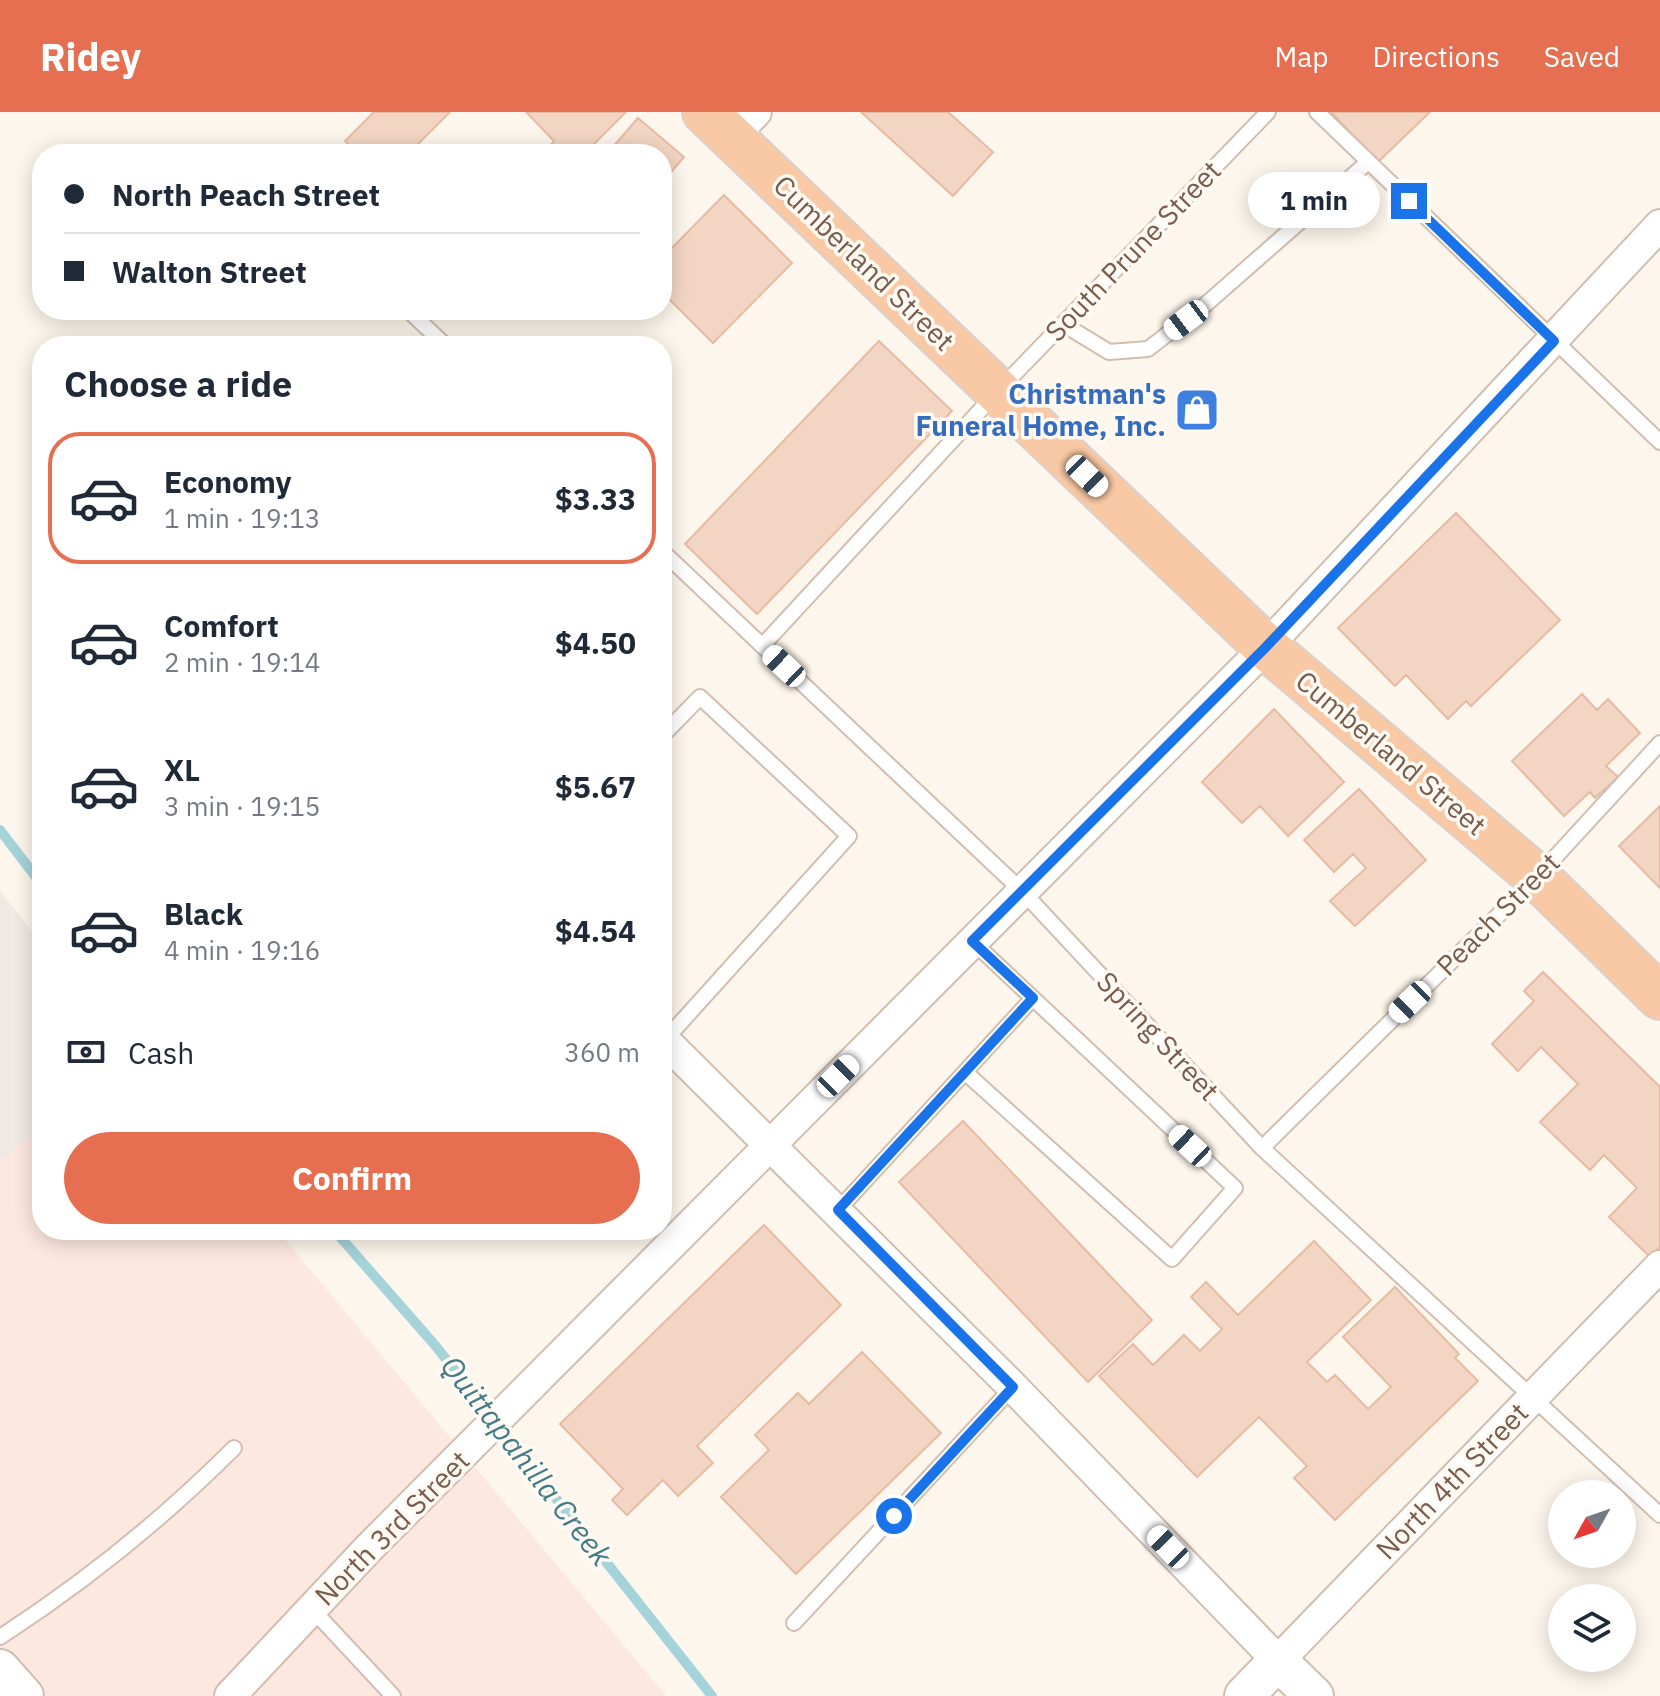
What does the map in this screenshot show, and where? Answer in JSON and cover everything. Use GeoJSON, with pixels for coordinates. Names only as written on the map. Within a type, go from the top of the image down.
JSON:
{"type":"FeatureCollection","features":[{"type":"Feature","properties":{"kind":"highway","name":"Cumberland Street"},"geometry":{"type":"LineString","coordinates":[[731,120],[998,391],[1266,647],[1537,877],[1660,997]]}},
{"type":"Feature","properties":{"kind":"street","name":"North 3rd Street"},"geometry":{"type":"LineString","coordinates":[[230,1696],[771,1143],[1266,647],[1660,225]]}},
{"type":"Feature","properties":{"kind":"street"},"geometry":{"type":"LineString","coordinates":[[672,1048],[838,1210],[1314,1696]]}},
{"type":"Feature","properties":{"kind":"street","name":"North 4th Street"},"geometry":{"type":"LineString","coordinates":[[1244,1696],[1660,1266]]}},
{"type":"Feature","properties":{"kind":"street"},"geometry":{"type":"LineString","coordinates":[[0,1669],[24,1696]]}},
{"type":"Feature","properties":{"kind":"lane","name":"South Prune Street"},"geometry":{"type":"LineString","coordinates":[[762,646],[998,391],[1268,112]]}},
{"type":"Feature","properties":{"kind":"lane"},"geometry":{"type":"LineString","coordinates":[[1317,112],[1660,442]]}},
{"type":"Feature","properties":{"kind":"lane"},"geometry":{"type":"LineString","coordinates":[[1063,324],[1109,352],[1148,349],[1217,295],[1368,162]]}},
{"type":"Feature","properties":{"kind":"lane"},"geometry":{"type":"LineString","coordinates":[[419,320],[435,336]]}},
{"type":"Feature","properties":{"kind":"lane","name":"Spring Street"},"geometry":{"type":"LineString","coordinates":[[672,560],[1022,891],[1262,1148],[1660,1515]]}},
{"type":"Feature","properties":{"kind":"lane"},"geometry":{"type":"LineString","coordinates":[[672,726],[700,697],[849,836],[672,1029]]}},
{"type":"Feature","properties":{"kind":"lane","name":"Peach Street"},"geometry":{"type":"LineString","coordinates":[[1262,1148],[1537,877],[1660,743]]}},
{"type":"Feature","properties":{"kind":"lane"},"geometry":{"type":"LineString","coordinates":[[966,1073],[1172,1259],[1235,1188],[972,941]]}},
{"type":"Feature","properties":{"kind":"lane"},"geometry":{"type":"LineString","coordinates":[[838,1210],[1033,998]]}},
{"type":"Feature","properties":{"kind":"lane"},"geometry":{"type":"LineString","coordinates":[[794,1623],[1013,1387]]}},
{"type":"Feature","properties":{"kind":"lane"},"geometry":{"type":"LineString","coordinates":[[0,1637],[75,1588],[187,1494],[234,1448]]}},
{"type":"Feature","properties":{"kind":"lane"},"geometry":{"type":"LineString","coordinates":[[312,1609],[393,1696]]}},
{"type":"Feature","properties":{"kind":"shaded area"},"geometry":{"type":"Polygon","coordinates":[[[0,891],[32,931],[32,1134],[0,1162],[0,891]]]}},
{"type":"Feature","properties":{"kind":"shaded area"},"geometry":{"type":"Polygon","coordinates":[[[32,1134],[32,1240],[285,1240],[666,1696],[0,1696],[0,1162],[32,1134]]]}},
{"type":"Feature","properties":{"kind":"building"},"geometry":{"type":"Polygon","coordinates":[[[374,112],[450,112],[418,144],[348,144],[345,141],[374,112]]]}},
{"type":"Feature","properties":{"kind":"building"},"geometry":{"type":"Polygon","coordinates":[[[526,112],[626,112],[594,144],[551,144],[554,141],[526,112]]]}},
{"type":"Feature","properties":{"kind":"building"},"geometry":{"type":"Polygon","coordinates":[[[861,112],[948,112],[993,152],[953,196],[861,112]]]}},
{"type":"Feature","properties":{"kind":"building"},"geometry":{"type":"Polygon","coordinates":[[[1331,112],[1430,112],[1378,162],[1331,112]]]}},
{"type":"Feature","properties":{"kind":"building"},"geometry":{"type":"Polygon","coordinates":[[[638,118],[669,144],[615,144],[638,118]]]}},
{"type":"Feature","properties":{"kind":"building"},"geometry":{"type":"Polygon","coordinates":[[[672,147],[684,157],[672,171],[672,147]]]}},
{"type":"Feature","properties":{"kind":"building"},"geometry":{"type":"Polygon","coordinates":[[[724,195],[792,263],[713,343],[672,302],[672,248],[724,195]]]}},
{"type":"Feature","properties":{"kind":"building"},"geometry":{"type":"Polygon","coordinates":[[[879,341],[952,411],[757,614],[685,544],[879,341]]]}},
{"type":"Feature","properties":{"kind":"building"},"geometry":{"type":"Polygon","coordinates":[[[1456,513],[1560,620],[1471,706],[1466,701],[1448,719],[1406,675],[1395,686],[1338,628],[1456,513]]]}},
{"type":"Feature","properties":{"kind":"building"},"geometry":{"type":"Polygon","coordinates":[[[1582,694],[1597,710],[1608,699],[1640,733],[1606,766],[1618,777],[1595,798],[1590,792],[1564,816],[1512,761],[1582,694]]]}},
{"type":"Feature","properties":{"kind":"building"},"geometry":{"type":"Polygon","coordinates":[[[1274,709],[1344,782],[1288,836],[1260,806],[1242,823],[1202,782],[1274,709]]]}},
{"type":"Feature","properties":{"kind":"building"},"geometry":{"type":"Polygon","coordinates":[[[1359,789],[1426,860],[1355,926],[1330,901],[1366,868],[1353,854],[1334,872],[1304,840],[1359,789]]]}},
{"type":"Feature","properties":{"kind":"building"},"geometry":{"type":"Polygon","coordinates":[[[1660,806],[1660,888],[1619,846],[1660,806]]]}},
{"type":"Feature","properties":{"kind":"building"},"geometry":{"type":"Polygon","coordinates":[[[1543,972],[1660,1087],[1660,1247],[1650,1257],[1609,1217],[1637,1188],[1604,1155],[1590,1170],[1540,1122],[1578,1084],[1541,1047],[1518,1071],[1492,1044],[1534,1001],[1524,991],[1543,972]]]}},
{"type":"Feature","properties":{"kind":"building"},"geometry":{"type":"Polygon","coordinates":[[[963,1121],[1152,1320],[1088,1382],[899,1182],[963,1121]]]}},
{"type":"Feature","properties":{"kind":"building"},"geometry":{"type":"Polygon","coordinates":[[[764,1225],[841,1305],[697,1446],[713,1463],[678,1496],[663,1480],[627,1515],[612,1500],[623,1489],[560,1424],[764,1225]]]}},
{"type":"Feature","properties":{"kind":"building"},"geometry":{"type":"Polygon","coordinates":[[[1314,1241],[1371,1300],[1307,1362],[1327,1382],[1335,1375],[1368,1409],[1391,1387],[1343,1337],[1395,1287],[1459,1354],[1455,1358],[1478,1381],[1335,1520],[1294,1478],[1307,1466],[1259,1417],[1197,1477],[1099,1376],[1133,1344],[1153,1365],[1184,1335],[1200,1351],[1222,1329],[1191,1297],[1206,1282],[1238,1315],[1314,1241]]]}},
{"type":"Feature","properties":{"kind":"building"},"geometry":{"type":"Polygon","coordinates":[[[862,1352],[941,1433],[796,1574],[721,1497],[769,1450],[755,1435],[798,1393],[809,1404],[862,1352]]]}},
{"type":"Feature","properties":{"kind":"waterway","name":"Quittapahilla Creek"},"geometry":{"type":"LineString","coordinates":[[0,830],[32,872]]}},
{"type":"Feature","properties":{"kind":"waterway","name":"Quittapahilla Creek"},"geometry":{"type":"LineString","coordinates":[[343,1240],[434,1344],[712,1696]]}},
{"type":"Feature","properties":{"kind":"place","name":"Christman's Funeral Home, Inc."},"geometry":{"type":"Point","coordinates":[1197,410]}},
{"type":"Feature","properties":{"kind":"route"},"geometry":{"type":"LineString","coordinates":[[894,1516],[1013,1387],[838,1210],[1033,998],[972,941],[1266,647],[1554,341],[1409,201]]}}]}
